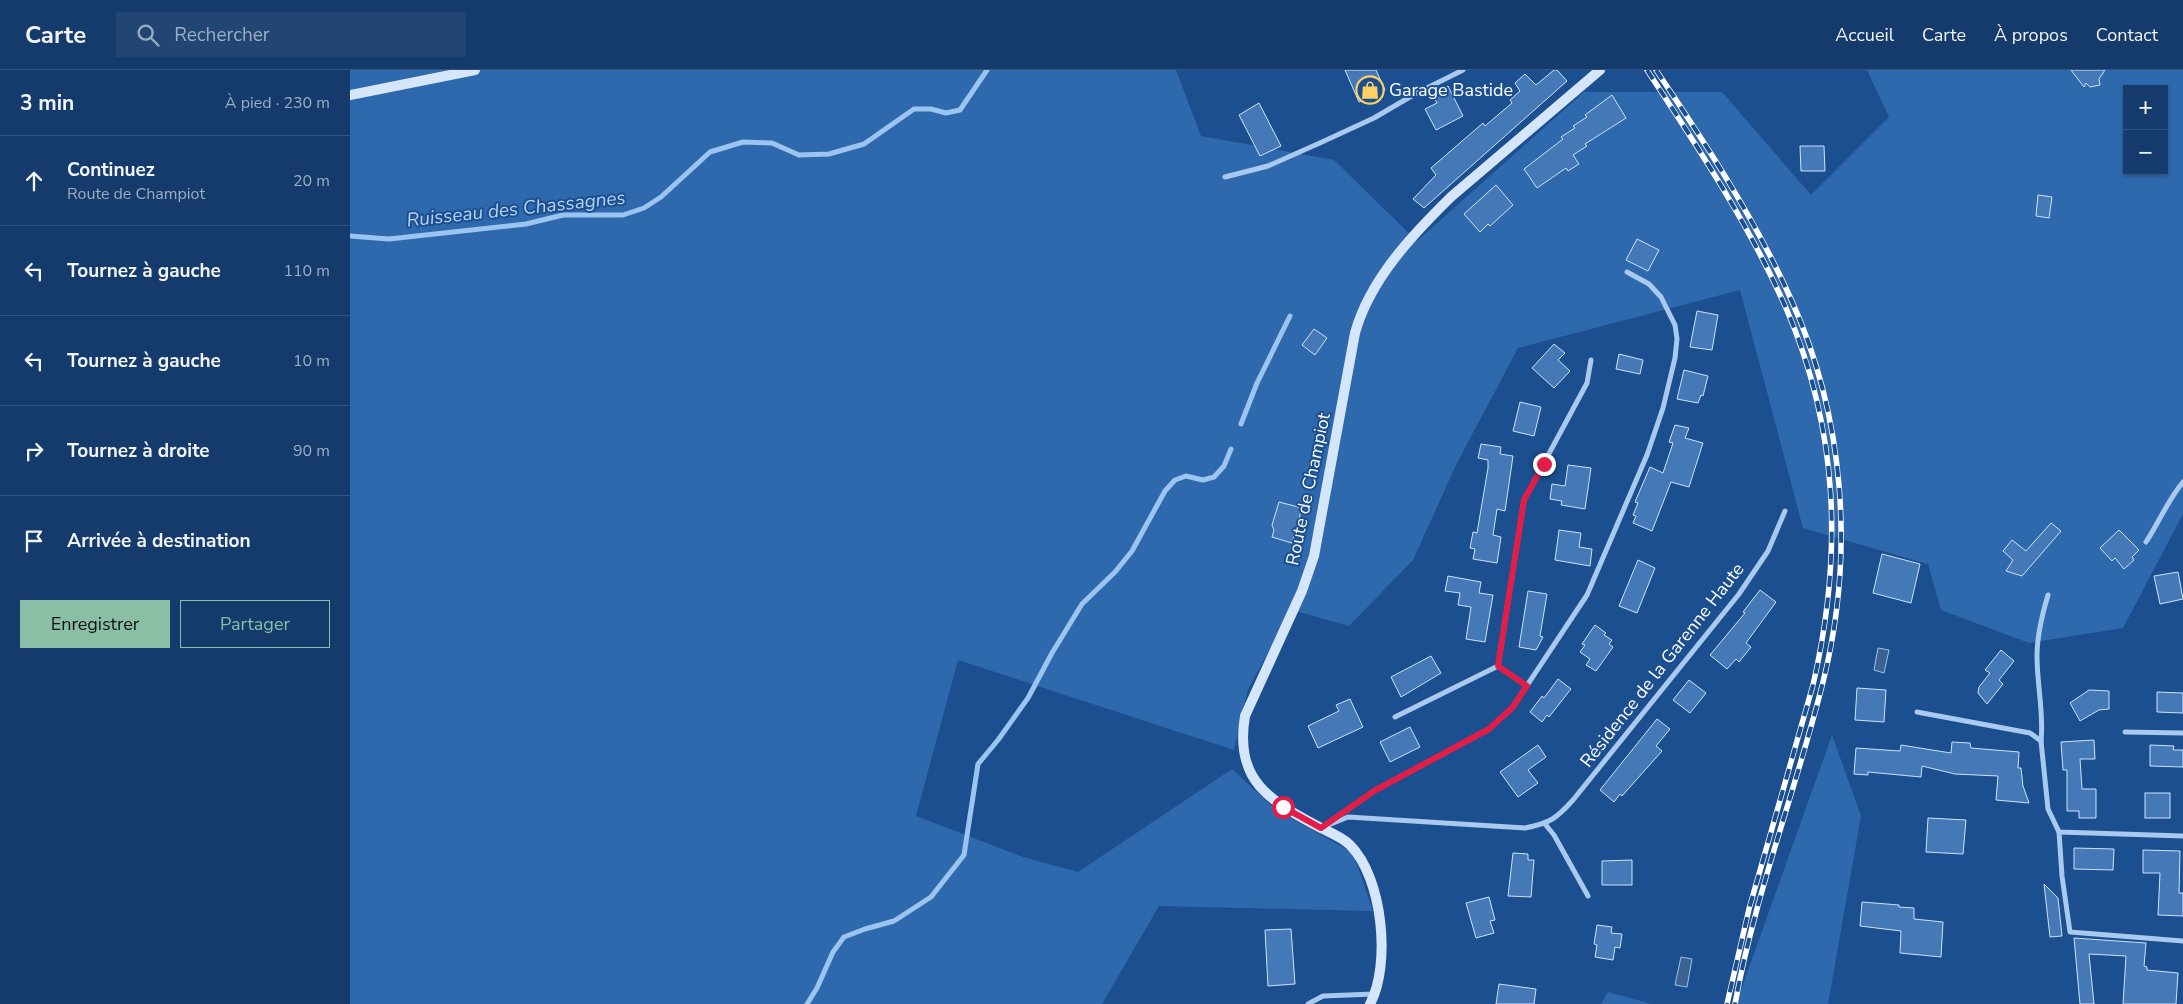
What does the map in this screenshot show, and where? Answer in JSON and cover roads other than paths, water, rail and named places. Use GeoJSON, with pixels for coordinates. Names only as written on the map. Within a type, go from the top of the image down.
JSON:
{"type":"FeatureCollection","features":[{"type":"Feature","properties":{"kind":"street"},"geometry":{"type":"LineString","coordinates":[[350,95],[475,70]]}},
{"type":"Feature","properties":{"kind":"street"},"geometry":{"type":"LineString","coordinates":[[1225,177],[1268,166],[1374,118],[1415,94],[1463,70]]}},
{"type":"Feature","properties":{"kind":"street","name":"Route de Champiot"},"geometry":{"type":"LineString","coordinates":[[1370,1004],[1380,975],[1381,935],[1377,906],[1370,879],[1351,846],[1341,838],[1283,807],[1263,790],[1250,772],[1245,758],[1242,734],[1245,716],[1302,591],[1314,556],[1361,312],[1395,258],[1429,219],[1452,196],[1594,72]]}},
{"type":"Feature","properties":{"kind":"street"},"geometry":{"type":"LineString","coordinates":[[1321,828],[1374,791],[1489,729],[1512,708],[1587,595],[1647,455],[1668,389],[1675,358],[1677,339],[1675,325],[1661,296],[1649,284],[1627,272]]}},
{"type":"Feature","properties":{"kind":"street"},"geometry":{"type":"LineString","coordinates":[[1498,666],[1524,500],[1587,383],[1591,360]]}},
{"type":"Feature","properties":{"kind":"street"},"geometry":{"type":"LineString","coordinates":[[2146,542],[2160,522],[2172,495],[2183,482]]}},
{"type":"Feature","properties":{"kind":"street","name":"Résidence de la Garenne Haute"},"geometry":{"type":"LineString","coordinates":[[1321,828],[1348,817],[1525,828],[1546,824],[1560,814],[1574,800],[1739,594],[1768,551],[1785,511]]}},
{"type":"Feature","properties":{"kind":"street"},"geometry":{"type":"LineString","coordinates":[[2048,594],[2040,624],[2037,656],[2043,724],[2041,741],[2048,809],[2059,832],[2062,876],[2070,932],[2183,941]]}},
{"type":"Feature","properties":{"kind":"street"},"geometry":{"type":"LineString","coordinates":[[1498,666],[1527,686]]}},
{"type":"Feature","properties":{"kind":"street"},"geometry":{"type":"LineString","coordinates":[[1395,717],[1498,666]]}},
{"type":"Feature","properties":{"kind":"street"},"geometry":{"type":"LineString","coordinates":[[1917,712],[2030,733],[2041,741]]}},
{"type":"Feature","properties":{"kind":"street"},"geometry":{"type":"LineString","coordinates":[[2125,732],[2183,733]]}},
{"type":"Feature","properties":{"kind":"street"},"geometry":{"type":"LineString","coordinates":[[1546,824],[1588,896]]}},
{"type":"Feature","properties":{"kind":"street"},"geometry":{"type":"LineString","coordinates":[[2059,832],[2183,836]]}},
{"type":"Feature","properties":{"kind":"street"},"geometry":{"type":"LineString","coordinates":[[1308,1004],[1323,996],[1375,994]]}},
{"type":"Feature","properties":{"kind":"waterway","name":"Ruisseau des Chassagnes"},"geometry":{"type":"LineString","coordinates":[[350,236],[389,239],[526,224],[563,215],[623,215],[644,208],[661,197],[710,152],[743,142],[772,143],[799,155],[829,154],[864,144],[914,109],[931,109],[946,113],[960,110],[987,70]]}},
{"type":"Feature","properties":{"kind":"waterway"},"geometry":{"type":"LineString","coordinates":[[1241,424],[1257,383],[1290,316]]}},
{"type":"Feature","properties":{"kind":"waterway"},"geometry":{"type":"LineString","coordinates":[[807,1004],[817,988],[833,952],[844,937],[894,921],[931,897],[964,855],[978,764],[1028,698],[1052,653],[1082,604],[1115,572],[1132,551],[1165,491],[1175,480],[1186,476],[1203,480],[1214,477],[1224,466],[1231,449]]}},
{"type":"Feature","properties":{"kind":"railway"},"geometry":{"type":"LineString","coordinates":[[1647,70],[1739,216],[1786,308],[1804,354],[1817,401],[1826,447],[1831,494],[1832,541],[1823,637],[1813,685],[1749,909],[1727,1004]]}},
{"type":"Feature","properties":{"kind":"railway"},"geometry":{"type":"LineString","coordinates":[[1656,70],[1745,209],[1790,297],[1809,343],[1823,390],[1833,438],[1839,487],[1841,536],[1839,585],[1833,634],[1812,722],[1753,922],[1735,1004]]}},
{"type":"Feature","properties":{"kind":"place","name":"Garage Bastide"},"geometry":{"type":"Point","coordinates":[1370,90]}}]}
